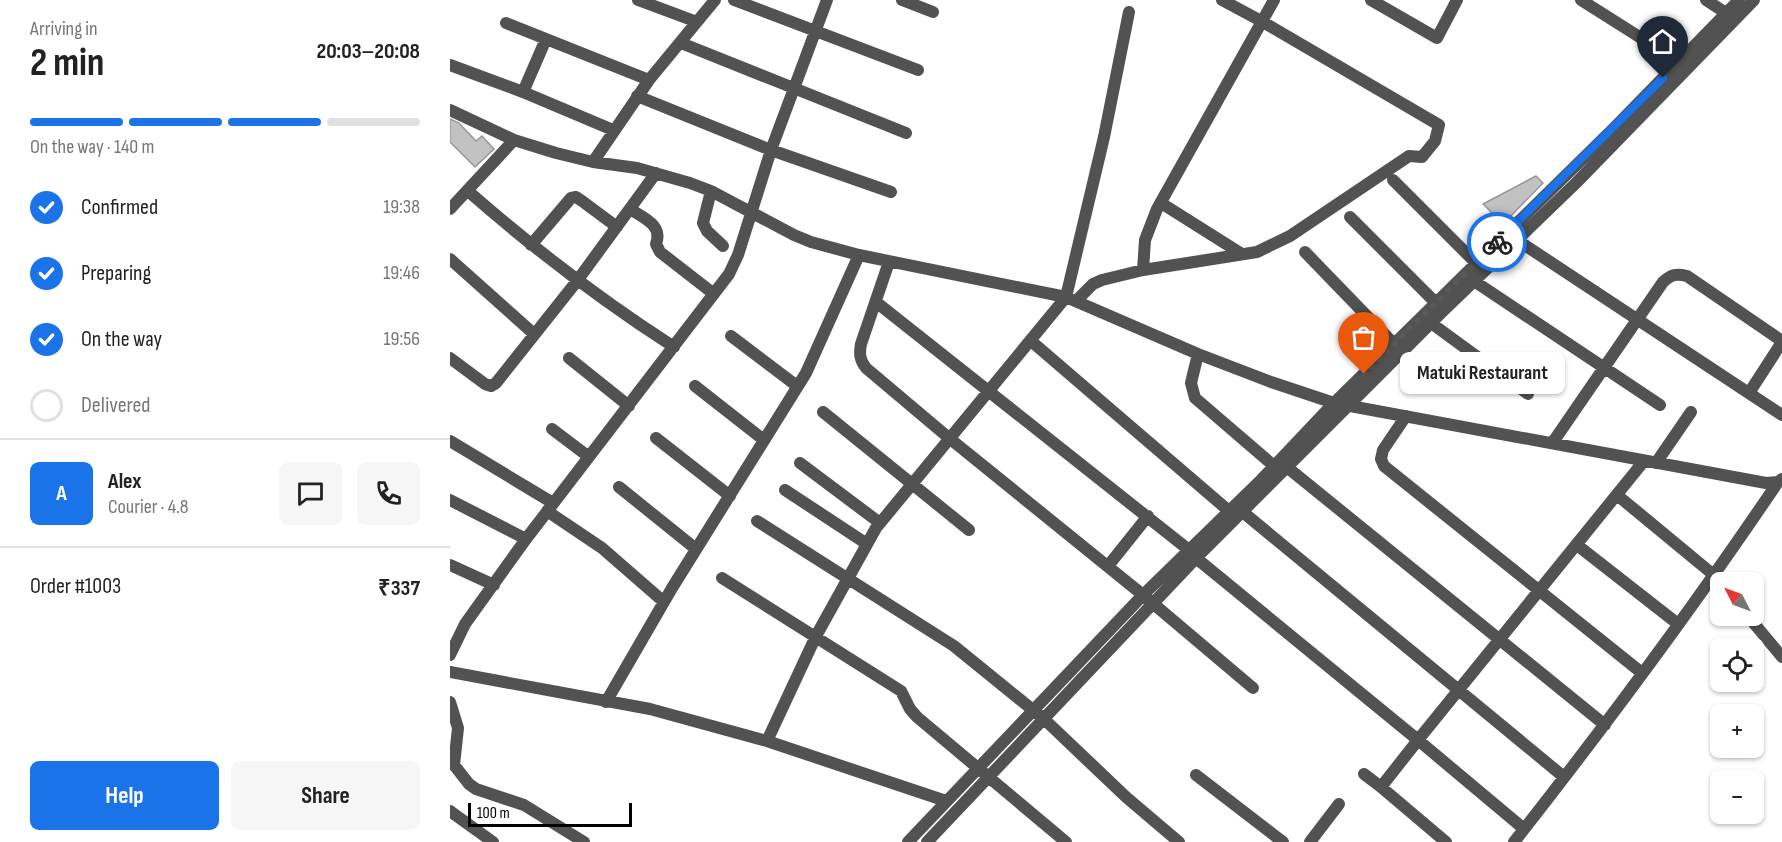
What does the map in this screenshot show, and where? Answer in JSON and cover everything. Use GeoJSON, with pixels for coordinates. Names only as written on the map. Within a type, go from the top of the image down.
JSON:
{"type":"FeatureCollection","features":[{"type":"Feature","properties":{"kind":"street"},"geometry":{"type":"LineString","coordinates":[[638,0],[697,22]]}},
{"type":"Feature","properties":{"kind":"street"},"geometry":{"type":"LineString","coordinates":[[592,162],[649,80],[716,0]]}},
{"type":"Feature","properties":{"kind":"street"},"geometry":{"type":"LineString","coordinates":[[734,0],[918,70]]}},
{"type":"Feature","properties":{"kind":"street"},"geometry":{"type":"LineString","coordinates":[[450,655],[454,635],[729,274],[738,255],[792,89],[827,0]]}},
{"type":"Feature","properties":{"kind":"street"},"geometry":{"type":"LineString","coordinates":[[902,0],[933,12]]}},
{"type":"Feature","properties":{"kind":"street"},"geometry":{"type":"LineString","coordinates":[[767,741],[816,636],[880,523],[988,391],[1071,299],[1093,284],[1143,270],[1257,252],[1290,236],[1409,156],[1422,157],[1435,141],[1439,124],[1222,0]]}},
{"type":"Feature","properties":{"kind":"street"},"geometry":{"type":"LineString","coordinates":[[1143,270],[1145,240],[1161,203],[1274,0]]}},
{"type":"Feature","properties":{"kind":"street"},"geometry":{"type":"LineString","coordinates":[[1371,0],[1437,38],[1457,0]]}},
{"type":"Feature","properties":{"kind":"street"},"geometry":{"type":"LineString","coordinates":[[1581,0],[1679,62]]}},
{"type":"Feature","properties":{"kind":"street"},"geometry":{"type":"LineString","coordinates":[[1706,0],[1726,13]]}},
{"type":"Feature","properties":{"kind":"street"},"geometry":{"type":"LineString","coordinates":[[908,842],[1033,710],[1193,554],[1229,511],[1334,403],[1739,0]]}},
{"type":"Feature","properties":{"kind":"street"},"geometry":{"type":"LineString","coordinates":[[1193,554],[1244,513],[1431,323],[1644,114],[1754,0]]}},
{"type":"Feature","properties":{"kind":"street"},"geometry":{"type":"LineString","coordinates":[[1071,299],[1130,12]]}},
{"type":"Feature","properties":{"kind":"street"},"geometry":{"type":"LineString","coordinates":[[506,23],[649,80]]}},
{"type":"Feature","properties":{"kind":"street"},"geometry":{"type":"LineString","coordinates":[[523,92],[546,39]]}},
{"type":"Feature","properties":{"kind":"street"},"geometry":{"type":"LineString","coordinates":[[681,44],[906,133]]}},
{"type":"Feature","properties":{"kind":"street"},"geometry":{"type":"LineString","coordinates":[[450,65],[523,92],[613,130]]}},
{"type":"Feature","properties":{"kind":"street"},"geometry":{"type":"LineString","coordinates":[[637,96],[771,150],[891,192]]}},
{"type":"Feature","properties":{"kind":"street"},"geometry":{"type":"LineString","coordinates":[[450,110],[514,140],[556,153],[592,162],[656,172],[711,190],[794,235],[859,255],[1071,299],[1198,354],[1334,403],[1766,483],[1780,480]]}},
{"type":"Feature","properties":{"kind":"street"},"geometry":{"type":"LineString","coordinates":[[452,202],[468,191],[514,140]]}},
{"type":"Feature","properties":{"kind":"street"},"geometry":{"type":"LineString","coordinates":[[450,358],[485,384],[491,386],[496,383],[577,281],[656,172]]}},
{"type":"Feature","properties":{"kind":"street"},"geometry":{"type":"LineString","coordinates":[[1393,180],[1476,263]]}},
{"type":"Feature","properties":{"kind":"street"},"geometry":{"type":"LineString","coordinates":[[711,190],[702,223],[723,246]]}},
{"type":"Feature","properties":{"kind":"street"},"geometry":{"type":"LineString","coordinates":[[468,191],[577,281],[674,346]]}},
{"type":"Feature","properties":{"kind":"street"},"geometry":{"type":"LineString","coordinates":[[531,245],[571,198],[576,197],[617,226]]}},
{"type":"Feature","properties":{"kind":"street"},"geometry":{"type":"LineString","coordinates":[[1161,203],[1242,254]]}},
{"type":"Feature","properties":{"kind":"street"},"geometry":{"type":"LineString","coordinates":[[630,209],[657,230],[659,236],[656,244],[660,252],[714,294]]}},
{"type":"Feature","properties":{"kind":"street"},"geometry":{"type":"LineString","coordinates":[[1350,217],[1436,303]]}},
{"type":"Feature","properties":{"kind":"street"},"geometry":{"type":"LineString","coordinates":[[1517,240],[1782,415]]}},
{"type":"Feature","properties":{"kind":"street"},"geometry":{"type":"LineString","coordinates":[[1305,252],[1394,344]]}},
{"type":"Feature","properties":{"kind":"street"},"geometry":{"type":"LineString","coordinates":[[606,702],[663,602],[797,386],[824,334],[859,255]]}},
{"type":"Feature","properties":{"kind":"street"},"geometry":{"type":"LineString","coordinates":[[450,259],[534,334]]}},
{"type":"Feature","properties":{"kind":"street"},"geometry":{"type":"LineString","coordinates":[[889,262],[861,344],[859,354],[866,368],[1253,688]]}},
{"type":"Feature","properties":{"kind":"street"},"geometry":{"type":"LineString","coordinates":[[1553,442],[1663,282],[1671,275],[1686,276],[1782,342],[1749,393]]}},
{"type":"Feature","properties":{"kind":"street"},"geometry":{"type":"LineString","coordinates":[[1474,282],[1660,405]]}},
{"type":"Feature","properties":{"kind":"street"},"geometry":{"type":"LineString","coordinates":[[876,302],[1148,516],[1524,829]]}},
{"type":"Feature","properties":{"kind":"street"},"geometry":{"type":"LineString","coordinates":[[1431,323],[1528,394]]}},
{"type":"Feature","properties":{"kind":"street"},"geometry":{"type":"LineString","coordinates":[[731,336],[797,386]]}},
{"type":"Feature","properties":{"kind":"street"},"geometry":{"type":"LineString","coordinates":[[1031,341],[1229,511]]}},
{"type":"Feature","properties":{"kind":"street"},"geometry":{"type":"LineString","coordinates":[[1198,354],[1191,383],[1195,398],[1274,466]]}},
{"type":"Feature","properties":{"kind":"street"},"geometry":{"type":"LineString","coordinates":[[569,358],[629,406]]}},
{"type":"Feature","properties":{"kind":"street"},"geometry":{"type":"LineString","coordinates":[[695,386],[764,440]]}},
{"type":"Feature","properties":{"kind":"street"},"geometry":{"type":"LineString","coordinates":[[823,412],[969,530]]}},
{"type":"Feature","properties":{"kind":"street"},"geometry":{"type":"LineString","coordinates":[[1381,787],[1617,495],[1650,462],[1691,412]]}},
{"type":"Feature","properties":{"kind":"street"},"geometry":{"type":"LineString","coordinates":[[1406,416],[1383,450],[1381,459],[1384,466],[1642,673]]}},
{"type":"Feature","properties":{"kind":"street"},"geometry":{"type":"LineString","coordinates":[[552,429],[589,457]]}},
{"type":"Feature","properties":{"kind":"street"},"geometry":{"type":"LineString","coordinates":[[656,438],[730,496]]}},
{"type":"Feature","properties":{"kind":"street"},"geometry":{"type":"LineString","coordinates":[[450,441],[550,507],[603,548],[663,602]]}},
{"type":"Feature","properties":{"kind":"street"},"geometry":{"type":"LineString","coordinates":[[800,463],[880,523]]}},
{"type":"Feature","properties":{"kind":"street"},"geometry":{"type":"LineString","coordinates":[[1288,468],[1605,725]]}},
{"type":"Feature","properties":{"kind":"street"},"geometry":{"type":"LineString","coordinates":[[1722,572],[1780,480]]}},
{"type":"Feature","properties":{"kind":"street"},"geometry":{"type":"LineString","coordinates":[[619,487],[696,549]]}},
{"type":"Feature","properties":{"kind":"street"},"geometry":{"type":"LineString","coordinates":[[785,490],[867,544]]}},
{"type":"Feature","properties":{"kind":"street"},"geometry":{"type":"LineString","coordinates":[[1617,495],[1710,572]]}},
{"type":"Feature","properties":{"kind":"street"},"geometry":{"type":"LineString","coordinates":[[450,500],[526,539]]}},
{"type":"Feature","properties":{"kind":"street"},"geometry":{"type":"LineString","coordinates":[[1244,513],[1564,777]]}},
{"type":"Feature","properties":{"kind":"street"},"geometry":{"type":"LineString","coordinates":[[1108,566],[1148,516]]}},
{"type":"Feature","properties":{"kind":"street"},"geometry":{"type":"LineString","coordinates":[[757,521],[954,645],[1044,719],[1126,797],[1179,842]]}},
{"type":"Feature","properties":{"kind":"street"},"geometry":{"type":"LineString","coordinates":[[1577,546],[1678,624]]}},
{"type":"Feature","properties":{"kind":"street"},"geometry":{"type":"LineString","coordinates":[[450,565],[494,585]]}},
{"type":"Feature","properties":{"kind":"street"},"geometry":{"type":"LineString","coordinates":[[722,578],[901,691],[917,717],[1066,842]]}},
{"type":"Feature","properties":{"kind":"street"},"geometry":{"type":"LineString","coordinates":[[1514,842],[1605,725],[1678,624],[1710,588]]}},
{"type":"Feature","properties":{"kind":"street"},"geometry":{"type":"LineString","coordinates":[[927,842],[1044,719],[1148,599]]}},
{"type":"Feature","properties":{"kind":"street"},"geometry":{"type":"LineString","coordinates":[[1756,626],[1782,657]]}},
{"type":"Feature","properties":{"kind":"street"},"geometry":{"type":"LineString","coordinates":[[450,672],[650,709],[767,741],[946,801]]}},
{"type":"Feature","properties":{"kind":"street"},"geometry":{"type":"LineString","coordinates":[[450,702],[458,728],[452,768],[476,789],[524,806],[584,842]]}},
{"type":"Feature","properties":{"kind":"street"},"geometry":{"type":"LineString","coordinates":[[1364,774],[1446,842]]}},
{"type":"Feature","properties":{"kind":"street"},"geometry":{"type":"LineString","coordinates":[[1196,775],[1283,842]]}},
{"type":"Feature","properties":{"kind":"street"},"geometry":{"type":"LineString","coordinates":[[1310,842],[1339,804]]}},
{"type":"Feature","properties":{"kind":"street"},"geometry":{"type":"LineString","coordinates":[[450,811],[493,842]]}},
{"type":"Feature","properties":{"kind":"building"},"geometry":{"type":"Polygon","coordinates":[[[450,119],[459,123],[476,141],[482,136],[494,149],[475,167],[450,142],[450,119]]]}},
{"type":"Feature","properties":{"kind":"building"},"geometry":{"type":"Polygon","coordinates":[[[1536,176],[1543,183],[1503,224],[1483,204],[1536,176]]]}},
{"type":"Feature","properties":{"kind":"way so far"},"geometry":{"type":"LineString","coordinates":[[1364,374],[1497,242]]}},
{"type":"Feature","properties":{"kind":"place","name":"Matuki Restaurant"},"geometry":{"type":"Point","coordinates":[1364,374]}},
{"type":"Feature","properties":{"kind":"route"},"geometry":{"type":"LineString","coordinates":[[1497,242],[1663,78]]}}]}
